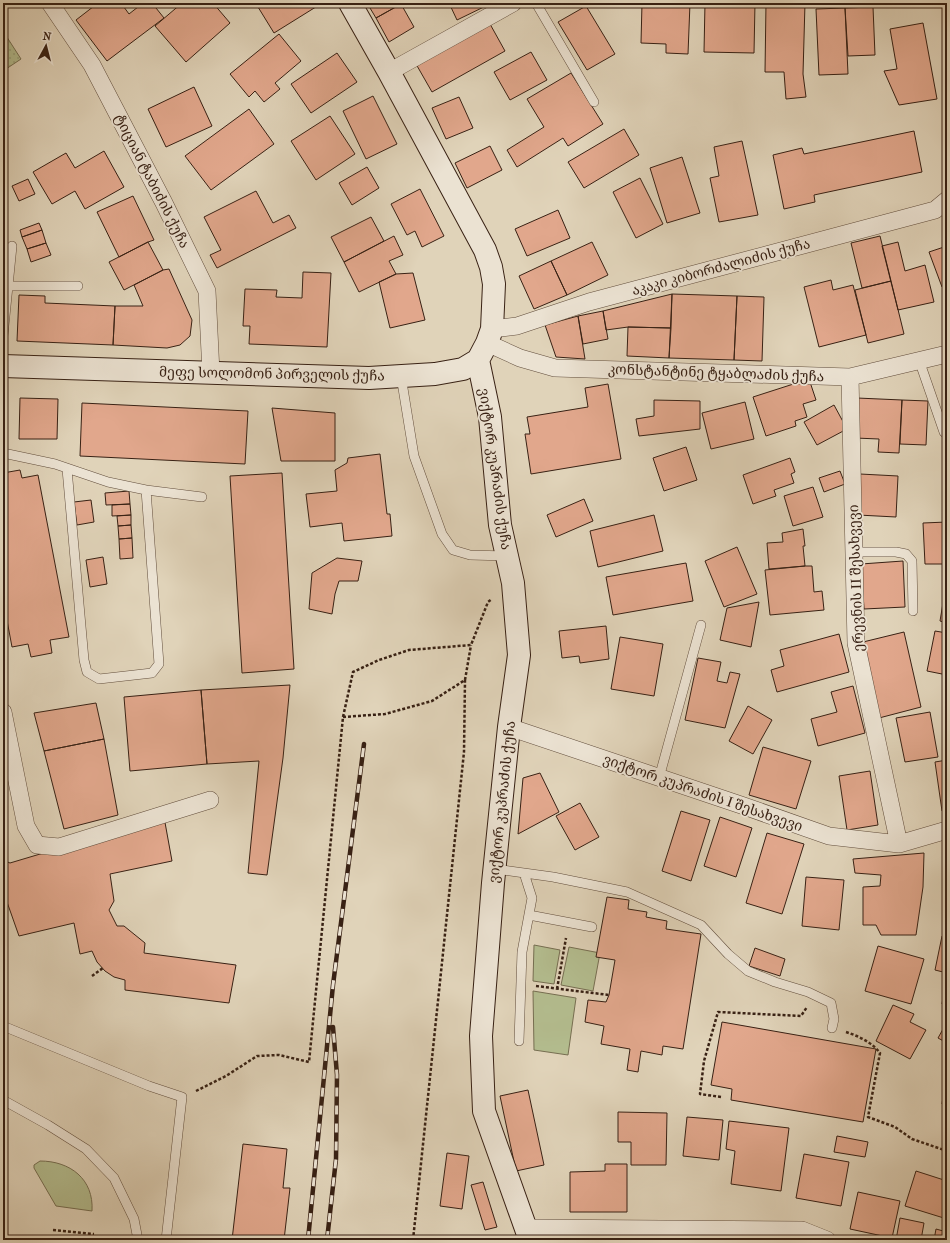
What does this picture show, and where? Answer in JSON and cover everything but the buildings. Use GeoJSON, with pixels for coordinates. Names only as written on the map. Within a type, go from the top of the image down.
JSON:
{"type":"FeatureCollection","features":[{"type":"Feature","properties":{"kind":"street","name":"ტიციან ტაბიძის ქუჩა"},"geometry":{"type":"LineString","coordinates":[[50,3],[92,65],[208,291],[211,372]]}},
{"type":"Feature","properties":{"kind":"street"},"geometry":{"type":"LineString","coordinates":[[350,3],[485,250],[492,267],[494,284],[486,344]]}},
{"type":"Feature","properties":{"kind":"street"},"geometry":{"type":"LineString","coordinates":[[389,72],[513,3]]}},
{"type":"Feature","properties":{"kind":"street","name":"აკაკი კიბორძალიძის ქუჩა"},"geometry":{"type":"LineString","coordinates":[[486,344],[517,326],[589,302],[935,210],[947,200]]}},
{"type":"Feature","properties":{"kind":"street","name":"მეფე სოლომონ პირველის ქუჩა"},"geometry":{"type":"LineString","coordinates":[[3,366],[369,378],[435,374],[463,369],[486,344]]}},
{"type":"Feature","properties":{"kind":"street","name":"კონსტანტინე ტყაბლაძის ქუჩა"},"geometry":{"type":"LineString","coordinates":[[486,344],[520,358],[555,368],[850,377],[947,354]]}},
{"type":"Feature","properties":{"kind":"street","name":"ვიქტორ კუპრაძის ქუჩა"},"geometry":{"type":"LineString","coordinates":[[486,344],[490,417],[500,525],[513,583],[520,655],[509,727],[481,1036],[484,1111],[528,1234]]}},
{"type":"Feature","properties":{"kind":"street","name":"ერევნის II შესახვევი"},"geometry":{"type":"LineString","coordinates":[[850,377],[856,643],[899,844]]}},
{"type":"Feature","properties":{"kind":"street"},"geometry":{"type":"LineString","coordinates":[[3,712],[26,826],[38,845],[59,847],[210,800]]}},
{"type":"Feature","properties":{"kind":"street","name":"ვიქტორ კუპრაძის I შესახვევი"},"geometry":{"type":"LineString","coordinates":[[509,727],[829,836],[899,844]]}},
{"type":"Feature","properties":{"kind":"street"},"geometry":{"type":"LineString","coordinates":[[899,844],[947,830]]}},
{"type":"Feature","properties":{"kind":"street"},"geometry":{"type":"LineString","coordinates":[[528,1234],[802,1230],[827,1240]]}},
{"type":"Feature","properties":{"kind":"lane"},"geometry":{"type":"LineString","coordinates":[[536,3],[594,102]]}},
{"type":"Feature","properties":{"kind":"lane"},"geometry":{"type":"LineString","coordinates":[[3,336],[12,246]]}},
{"type":"Feature","properties":{"kind":"lane"},"geometry":{"type":"LineString","coordinates":[[8,286],[78,286]]}},
{"type":"Feature","properties":{"kind":"lane"},"geometry":{"type":"LineString","coordinates":[[919,360],[944,432],[947,432]]}},
{"type":"Feature","properties":{"kind":"lane"},"geometry":{"type":"LineString","coordinates":[[401,376],[414,456],[442,534],[453,550],[470,555],[508,556]]}},
{"type":"Feature","properties":{"kind":"lane"},"geometry":{"type":"LineString","coordinates":[[3,453],[55,464],[108,482],[146,490],[202,497]]}},
{"type":"Feature","properties":{"kind":"lane"},"geometry":{"type":"LineString","coordinates":[[66,469],[84,660],[87,672],[99,679],[152,673],[159,664],[146,490]]}},
{"type":"Feature","properties":{"kind":"lane"},"geometry":{"type":"LineString","coordinates":[[855,552],[896,552],[906,554],[912,560],[913,611]]}},
{"type":"Feature","properties":{"kind":"lane"},"geometry":{"type":"LineString","coordinates":[[659,778],[702,625]]}},
{"type":"Feature","properties":{"kind":"lane"},"geometry":{"type":"LineString","coordinates":[[495,869],[553,877],[627,892],[701,925],[728,954],[748,971],[831,1003],[834,1019],[832,1028]]}},
{"type":"Feature","properties":{"kind":"lane"},"geometry":{"type":"LineString","coordinates":[[519,1042],[522,952],[532,898],[524,873]]}},
{"type":"Feature","properties":{"kind":"lane"},"geometry":{"type":"LineString","coordinates":[[529,916],[592,927]]}},
{"type":"Feature","properties":{"kind":"lane"},"geometry":{"type":"LineString","coordinates":[[3,1026],[149,1086],[182,1097],[166,1240]]}},
{"type":"Feature","properties":{"kind":"lane"},"geometry":{"type":"LineString","coordinates":[[3,1100],[48,1125],[86,1149],[114,1178],[134,1218],[138,1240]]}},
{"type":"Feature","properties":{"kind":"path"},"geometry":{"type":"LineString","coordinates":[[413,1240],[464,752],[465,680],[471,645],[488,602],[513,583]]}},
{"type":"Feature","properties":{"kind":"path"},"geometry":{"type":"LineString","coordinates":[[182,1097],[226,1076],[257,1056],[279,1055],[309,1062],[343,717],[353,672],[379,660],[409,650],[471,645]]}},
{"type":"Feature","properties":{"kind":"path"},"geometry":{"type":"LineString","coordinates":[[343,717],[385,714],[432,701],[465,680]]}},
{"type":"Feature","properties":{"kind":"path"},"geometry":{"type":"LineString","coordinates":[[558,989],[564,948]]}},
{"type":"Feature","properties":{"kind":"path"},"geometry":{"type":"LineString","coordinates":[[92,976],[103,968]]}},
{"type":"Feature","properties":{"kind":"path"},"geometry":{"type":"LineString","coordinates":[[533,985],[609,995]]}},
{"type":"Feature","properties":{"kind":"path"},"geometry":{"type":"LineString","coordinates":[[721,1097],[700,1094],[704,1061],[718,1012],[801,1016],[816,996]]}},
{"type":"Feature","properties":{"kind":"path"},"geometry":{"type":"LineString","coordinates":[[832,1028],[856,1035],[876,1047],[880,1052],[868,1117],[895,1127],[912,1139],[947,1151]]}},
{"type":"Feature","properties":{"kind":"path"},"geometry":{"type":"LineString","coordinates":[[53,1230],[94,1234]]}},
{"type":"Feature","properties":{"kind":"green space"},"geometry":{"type":"Polygon","coordinates":[[[3,31],[21,59],[3,71],[3,31]]]}},
{"type":"Feature","properties":{"kind":"green space"},"geometry":{"type":"Polygon","coordinates":[[[534,945],[560,950],[554,984],[533,981],[534,945]]]}},
{"type":"Feature","properties":{"kind":"green space"},"geometry":{"type":"Polygon","coordinates":[[[569,947],[600,953],[593,991],[561,985],[569,947]]]}},
{"type":"Feature","properties":{"kind":"green space"},"geometry":{"type":"Polygon","coordinates":[[[533,991],[576,998],[568,1055],[534,1050],[533,991]]]}},
{"type":"Feature","properties":{"kind":"green space"},"geometry":{"type":"Polygon","coordinates":[[[40,1161],[61,1164],[78,1174],[89,1190],[92,1200],[92,1211],[56,1206],[34,1168],[34,1165],[40,1161]]]}},
{"type":"Feature","properties":{"kind":"railway"},"geometry":{"type":"LineString","coordinates":[[308,1240],[333,985],[364,744]]}},
{"type":"Feature","properties":{"kind":"railway"},"geometry":{"type":"LineString","coordinates":[[327,1240],[336,1159],[337,1075],[333,1027]]}}]}
